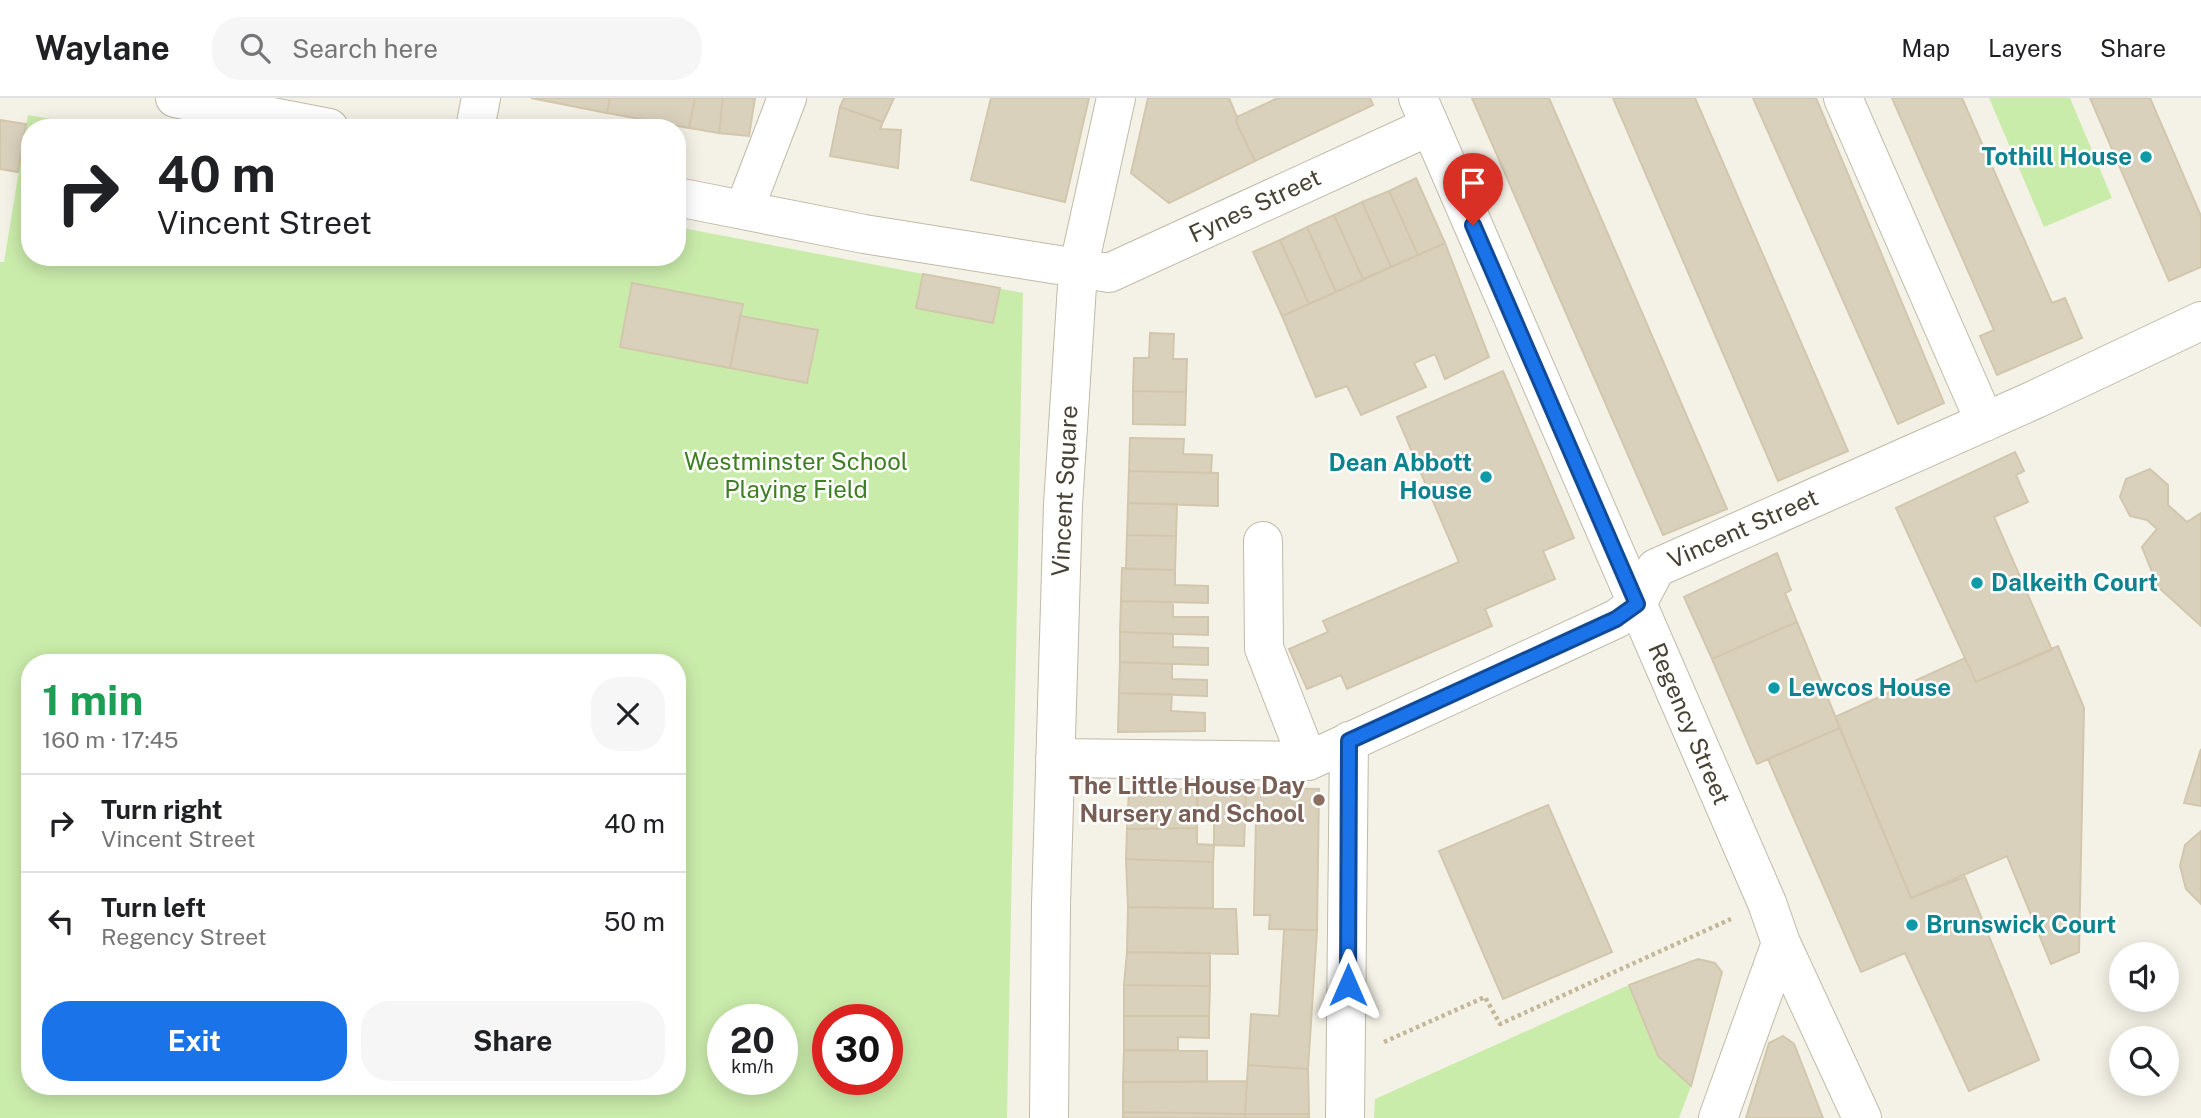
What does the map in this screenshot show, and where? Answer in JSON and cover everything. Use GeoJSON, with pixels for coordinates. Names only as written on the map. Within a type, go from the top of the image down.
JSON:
{"type":"FeatureCollection","features":[{"type":"Feature","properties":{"kind":"street"},"geometry":{"type":"LineString","coordinates":[[175,98],[283,119]]}},
{"type":"Feature","properties":{"kind":"street"},"geometry":{"type":"LineString","coordinates":[[477,119],[481,98]]}},
{"type":"Feature","properties":{"kind":"street"},"geometry":{"type":"LineString","coordinates":[[744,210],[787,98]]}},
{"type":"Feature","properties":{"kind":"street","name":"Vincent Square"},"geometry":{"type":"LineString","coordinates":[[1049,1118],[1055,758],[1063,505],[1078,270],[1116,98]]}},
{"type":"Feature","properties":{"kind":"street"},"geometry":{"type":"LineString","coordinates":[[1843,98],[1985,422]]}},
{"type":"Feature","properties":{"kind":"street","name":"Fynes Street"},"geometry":{"type":"LineString","coordinates":[[1078,270],[1109,273],[1424,112]]}},
{"type":"Feature","properties":{"kind":"street","name":"Regency Street"},"geometry":{"type":"LineString","coordinates":[[1424,112],[1767,903],[1780,943],[1862,1118]]}},
{"type":"Feature","properties":{"kind":"street"},"geometry":{"type":"LineString","coordinates":[[686,199],[1078,270]]}},
{"type":"Feature","properties":{"kind":"street","name":"Vincent Street"},"geometry":{"type":"LineString","coordinates":[[1055,758],[1308,761],[1616,619],[1637,604],[1656,568],[1985,422],[2201,321]]}},
{"type":"Feature","properties":{"kind":"street"},"geometry":{"type":"LineString","coordinates":[[1264,541],[1264,648],[1308,761]]}},
{"type":"Feature","properties":{"kind":"street"},"geometry":{"type":"LineString","coordinates":[[1345,1118],[1348,1059],[1349,741]]}},
{"type":"Feature","properties":{"kind":"street"},"geometry":{"type":"LineString","coordinates":[[1718,1118],[1780,943]]}},
{"type":"Feature","properties":{"kind":"path"},"geometry":{"type":"LineString","coordinates":[[1348,1059],[1485,997],[1500,1024],[1767,903]]}},
{"type":"Feature","properties":{"kind":"green space"},"geometry":{"type":"Polygon","coordinates":[[[1989,98],[2070,98],[2112,198],[2044,227],[1989,98]]]}},
{"type":"Feature","properties":{"kind":"green space","name":"Westminster School Playing Field"},"geometry":{"type":"Polygon","coordinates":[[[28,115],[52,119],[27,119],[28,115]]]}},
{"type":"Feature","properties":{"kind":"green space","name":"Westminster School Playing Field"},"geometry":{"type":"Polygon","coordinates":[[[21,158],[21,266],[686,266],[686,229],[1023,293],[1007,1118],[0,1118],[0,262],[4,262],[21,158]]]}},
{"type":"Feature","properties":{"kind":"green space"},"geometry":{"type":"Polygon","coordinates":[[[1629,985],[1658,1056],[1691,1086],[1679,1118],[1374,1118],[1375,1099],[1629,985]]]}},
{"type":"Feature","properties":{"kind":"building"},"geometry":{"type":"Polygon","coordinates":[[[531,98],[610,98],[607,113],[531,98]]]}},
{"type":"Feature","properties":{"kind":"building"},"geometry":{"type":"Polygon","coordinates":[[[610,98],[695,98],[689,128],[686,127],[686,119],[640,119],[607,113],[610,98]]]}},
{"type":"Feature","properties":{"kind":"building"},"geometry":{"type":"Polygon","coordinates":[[[695,98],[723,98],[719,133],[689,128],[695,98]]]}},
{"type":"Feature","properties":{"kind":"building"},"geometry":{"type":"Polygon","coordinates":[[[723,98],[755,98],[749,136],[719,133],[723,98]]]}},
{"type":"Feature","properties":{"kind":"building"},"geometry":{"type":"Polygon","coordinates":[[[844,98],[894,98],[883,122],[840,107],[844,98]]]}},
{"type":"Feature","properties":{"kind":"building"},"geometry":{"type":"Polygon","coordinates":[[[991,98],[1089,98],[1065,202],[971,180],[991,98]]]}},
{"type":"Feature","properties":{"kind":"building"},"geometry":{"type":"Polygon","coordinates":[[[1148,98],[1229,98],[1237,117],[1236,122],[1255,161],[1169,203],[1131,173],[1148,98]]]}},
{"type":"Feature","properties":{"kind":"building"},"geometry":{"type":"Polygon","coordinates":[[[1278,98],[1370,98],[1373,105],[1255,161],[1236,122],[1237,117],[1278,98]]]}},
{"type":"Feature","properties":{"kind":"building"},"geometry":{"type":"Polygon","coordinates":[[[1472,98],[1549,98],[1727,509],[1663,535],[1472,98]]]}},
{"type":"Feature","properties":{"kind":"building"},"geometry":{"type":"Polygon","coordinates":[[[1613,98],[1695,98],[1848,451],[1778,481],[1613,98]]]}},
{"type":"Feature","properties":{"kind":"building"},"geometry":{"type":"Polygon","coordinates":[[[1753,98],[1816,98],[1944,403],[1898,424],[1753,98]]]}},
{"type":"Feature","properties":{"kind":"building"},"geometry":{"type":"Polygon","coordinates":[[[1892,98],[1962,98],[2052,303],[2065,298],[2082,338],[1997,375],[1980,336],[1994,330],[1892,98]]]}},
{"type":"Feature","properties":{"kind":"building","name":"Tothill House"},"geometry":{"type":"Polygon","coordinates":[[[2090,98],[2150,98],[2201,216],[2201,267],[2169,281],[2090,98]]]}},
{"type":"Feature","properties":{"kind":"building"},"geometry":{"type":"Polygon","coordinates":[[[840,107],[883,122],[880,129],[901,130],[898,168],[830,156],[840,107]]]}},
{"type":"Feature","properties":{"kind":"building"},"geometry":{"type":"Polygon","coordinates":[[[0,120],[21,123],[18,172],[0,169],[0,120]]]}},
{"type":"Feature","properties":{"kind":"building"},"geometry":{"type":"Polygon","coordinates":[[[1416,178],[1445,243],[1418,255],[1389,191],[1416,178]]]}},
{"type":"Feature","properties":{"kind":"building"},"geometry":{"type":"Polygon","coordinates":[[[1389,191],[1418,255],[1391,267],[1362,202],[1389,191]]]}},
{"type":"Feature","properties":{"kind":"building"},"geometry":{"type":"Polygon","coordinates":[[[1362,202],[1391,267],[1363,279],[1334,215],[1362,202]]]}},
{"type":"Feature","properties":{"kind":"building"},"geometry":{"type":"Polygon","coordinates":[[[1334,215],[1363,279],[1336,292],[1307,227],[1334,215]]]}},
{"type":"Feature","properties":{"kind":"building"},"geometry":{"type":"Polygon","coordinates":[[[1307,227],[1336,292],[1309,304],[1280,240],[1307,227]]]}},
{"type":"Feature","properties":{"kind":"building"},"geometry":{"type":"Polygon","coordinates":[[[1280,240],[1309,304],[1282,316],[1253,252],[1280,240]]]}},
{"type":"Feature","properties":{"kind":"building"},"geometry":{"type":"Polygon","coordinates":[[[1445,243],[1489,357],[1445,379],[1435,354],[1414,363],[1426,387],[1361,415],[1347,386],[1316,397],[1282,316],[1445,243]]]}},
{"type":"Feature","properties":{"kind":"building"},"geometry":{"type":"Polygon","coordinates":[[[923,274],[1000,288],[993,323],[916,308],[923,274]]]}},
{"type":"Feature","properties":{"kind":"building"},"geometry":{"type":"Polygon","coordinates":[[[632,283],[743,304],[730,368],[620,347],[632,283]]]}},
{"type":"Feature","properties":{"kind":"building"},"geometry":{"type":"Polygon","coordinates":[[[740,316],[818,330],[807,383],[730,368],[740,316]]]}},
{"type":"Feature","properties":{"kind":"building"},"geometry":{"type":"Polygon","coordinates":[[[1150,333],[1174,334],[1173,359],[1187,359],[1186,392],[1133,391],[1134,358],[1149,358],[1150,333]]]}},
{"type":"Feature","properties":{"kind":"building","name":"Dean Abbott House"},"geometry":{"type":"Polygon","coordinates":[[[1503,371],[1574,538],[1543,551],[1555,579],[1485,609],[1492,626],[1347,689],[1341,675],[1307,689],[1289,649],[1328,632],[1323,621],[1459,562],[1397,417],[1503,371]]]}},
{"type":"Feature","properties":{"kind":"building"},"geometry":{"type":"Polygon","coordinates":[[[1133,391],[1186,392],[1185,425],[1133,424],[1133,391]]]}},
{"type":"Feature","properties":{"kind":"building"},"geometry":{"type":"Polygon","coordinates":[[[1130,438],[1184,439],[1183,454],[1212,455],[1211,473],[1129,471],[1130,438]]]}},
{"type":"Feature","properties":{"kind":"building","name":"Dalkeith Court"},"geometry":{"type":"Polygon","coordinates":[[[2015,452],[2024,471],[2016,475],[2028,502],[1994,517],[2052,650],[1976,682],[1896,508],[2015,452]]]}},
{"type":"Feature","properties":{"kind":"building"},"geometry":{"type":"Polygon","coordinates":[[[2150,469],[2168,485],[2168,505],[2187,522],[2201,513],[2201,626],[2158,587],[2142,547],[2157,529],[2147,520],[2130,516],[2120,497],[2126,479],[2150,469]]]}},
{"type":"Feature","properties":{"kind":"building"},"geometry":{"type":"Polygon","coordinates":[[[1129,471],[1218,473],[1218,506],[1128,503],[1129,471]]]}},
{"type":"Feature","properties":{"kind":"building"},"geometry":{"type":"Polygon","coordinates":[[[1128,503],[1177,504],[1176,536],[1127,535],[1128,503]]]}},
{"type":"Feature","properties":{"kind":"building"},"geometry":{"type":"Polygon","coordinates":[[[1127,535],[1176,536],[1175,570],[1126,569],[1127,535]]]}},
{"type":"Feature","properties":{"kind":"building"},"geometry":{"type":"Polygon","coordinates":[[[1777,553],[1791,590],[1785,593],[1797,622],[1712,659],[1684,597],[1777,553]]]}},
{"type":"Feature","properties":{"kind":"building"},"geometry":{"type":"Polygon","coordinates":[[[1122,568],[1175,570],[1175,585],[1208,586],[1208,603],[1121,601],[1122,568]]]}},
{"type":"Feature","properties":{"kind":"building"},"geometry":{"type":"Polygon","coordinates":[[[1121,601],[1173,602],[1173,617],[1208,617],[1208,635],[1120,632],[1121,601]]]}},
{"type":"Feature","properties":{"kind":"building","name":"Lewcos House"},"geometry":{"type":"Polygon","coordinates":[[[1797,622],[1840,728],[1757,764],[1712,659],[1797,622]]]}},
{"type":"Feature","properties":{"kind":"building"},"geometry":{"type":"Polygon","coordinates":[[[1120,632],[1173,634],[1173,647],[1208,648],[1208,665],[1120,662],[1120,632]]]}},
{"type":"Feature","properties":{"kind":"building"},"geometry":{"type":"Polygon","coordinates":[[[2058,646],[2084,708],[2079,952],[2051,964],[2007,856],[1911,898],[1835,717],[1965,658],[1976,682],[2058,646]]]}},
{"type":"Feature","properties":{"kind":"building"},"geometry":{"type":"Polygon","coordinates":[[[1120,662],[1172,664],[1172,679],[1207,680],[1207,696],[1119,693],[1120,662]]]}},
{"type":"Feature","properties":{"kind":"building"},"geometry":{"type":"Polygon","coordinates":[[[1119,693],[1172,694],[1171,711],[1205,713],[1205,731],[1118,732],[1119,693]]]}},
{"type":"Feature","properties":{"kind":"building","name":"Brunswick Court"},"geometry":{"type":"Polygon","coordinates":[[[1840,728],[1911,898],[1965,877],[2039,1060],[1969,1091],[1905,953],[1861,972],[1768,759],[1840,728]]]}},
{"type":"Feature","properties":{"kind":"building"},"geometry":{"type":"Polygon","coordinates":[[[2201,749],[2201,806],[2184,803],[2201,749]]]}},
{"type":"Feature","properties":{"kind":"building"},"geometry":{"type":"Polygon","coordinates":[[[1246,788],[1319,789],[1317,930],[1269,929],[1270,915],[1254,915],[1256,817],[1245,816],[1246,788]]]}},
{"type":"Feature","properties":{"kind":"building"},"geometry":{"type":"Polygon","coordinates":[[[1246,788],[1244,846],[1214,845],[1214,814],[1198,815],[1197,789],[1246,788]]]}},
{"type":"Feature","properties":{"kind":"building"},"geometry":{"type":"Polygon","coordinates":[[[1129,789],[1197,789],[1197,828],[1127,829],[1129,789]]]}},
{"type":"Feature","properties":{"kind":"building"},"geometry":{"type":"Polygon","coordinates":[[[1548,805],[1612,952],[1503,999],[1439,851],[1548,805]]]}},
{"type":"Feature","properties":{"kind":"building"},"geometry":{"type":"Polygon","coordinates":[[[1197,828],[1197,844],[1214,845],[1213,862],[1126,859],[1127,829],[1197,828]]]}},
{"type":"Feature","properties":{"kind":"building"},"geometry":{"type":"Polygon","coordinates":[[[2201,831],[2201,904],[2186,889],[2180,866],[2185,845],[2201,831]]]}},
{"type":"Feature","properties":{"kind":"building"},"geometry":{"type":"Polygon","coordinates":[[[1126,859],[1213,862],[1213,908],[1128,907],[1126,859]]]}},
{"type":"Feature","properties":{"kind":"building"},"geometry":{"type":"Polygon","coordinates":[[[1128,907],[1236,909],[1238,954],[1127,952],[1128,907]]]}},
{"type":"Feature","properties":{"kind":"building"},"geometry":{"type":"Polygon","coordinates":[[[1284,930],[1317,930],[1308,1069],[1248,1065],[1251,1014],[1279,1016],[1284,930]]]}},
{"type":"Feature","properties":{"kind":"building"},"geometry":{"type":"Polygon","coordinates":[[[1127,952],[1210,953],[1210,986],[1124,985],[1127,952]]]}},
{"type":"Feature","properties":{"kind":"building"},"geometry":{"type":"Polygon","coordinates":[[[1698,959],[1715,963],[1722,972],[1691,1086],[1658,1056],[1629,985],[1698,959]]]}},
{"type":"Feature","properties":{"kind":"building"},"geometry":{"type":"Polygon","coordinates":[[[1124,985],[1210,986],[1209,1016],[1124,1016],[1124,985]]]}},
{"type":"Feature","properties":{"kind":"building"},"geometry":{"type":"Polygon","coordinates":[[[1124,1016],[1209,1016],[1209,1038],[1178,1037],[1178,1050],[1124,1050],[1124,1016]]]}},
{"type":"Feature","properties":{"kind":"building"},"geometry":{"type":"Polygon","coordinates":[[[1783,1036],[1794,1044],[1823,1118],[1746,1118],[1769,1043],[1783,1036]]]}},
{"type":"Feature","properties":{"kind":"building"},"geometry":{"type":"Polygon","coordinates":[[[1124,1050],[1207,1051],[1207,1082],[1123,1082],[1124,1050]]]}},
{"type":"Feature","properties":{"kind":"building"},"geometry":{"type":"Polygon","coordinates":[[[1248,1065],[1308,1069],[1309,1114],[1245,1114],[1248,1065]]]}},
{"type":"Feature","properties":{"kind":"building"},"geometry":{"type":"Polygon","coordinates":[[[1247,1081],[1245,1114],[1123,1112],[1123,1082],[1247,1081]]]}},
{"type":"Feature","properties":{"kind":"building"},"geometry":{"type":"Polygon","coordinates":[[[1123,1112],[1245,1114],[1245,1118],[1123,1118],[1123,1112]]]}},
{"type":"Feature","properties":{"kind":"building"},"geometry":{"type":"Polygon","coordinates":[[[1245,1114],[1309,1114],[1309,1118],[1245,1118],[1245,1114]]]}},
{"type":"Feature","properties":{"kind":"place","name":"Tothill House"},"geometry":{"type":"Point","coordinates":[2146,157]}},
{"type":"Feature","properties":{"kind":"place","name":"Dean Abbott House"},"geometry":{"type":"Point","coordinates":[1486,477]}},
{"type":"Feature","properties":{"kind":"place","name":"Dalkeith Court"},"geometry":{"type":"Point","coordinates":[1977,583]}},
{"type":"Feature","properties":{"kind":"place","name":"Lewcos House"},"geometry":{"type":"Point","coordinates":[1774,688]}},
{"type":"Feature","properties":{"kind":"place","name":"The Little House Day Nursery and School"},"geometry":{"type":"Point","coordinates":[1319,800]}},
{"type":"Feature","properties":{"kind":"place","name":"Brunswick Court"},"geometry":{"type":"Point","coordinates":[1912,925]}},
{"type":"Feature","properties":{"kind":"route"},"geometry":{"type":"LineString","coordinates":[[1348,985],[1349,741],[1616,619],[1637,604],[1473,225]]}}]}
